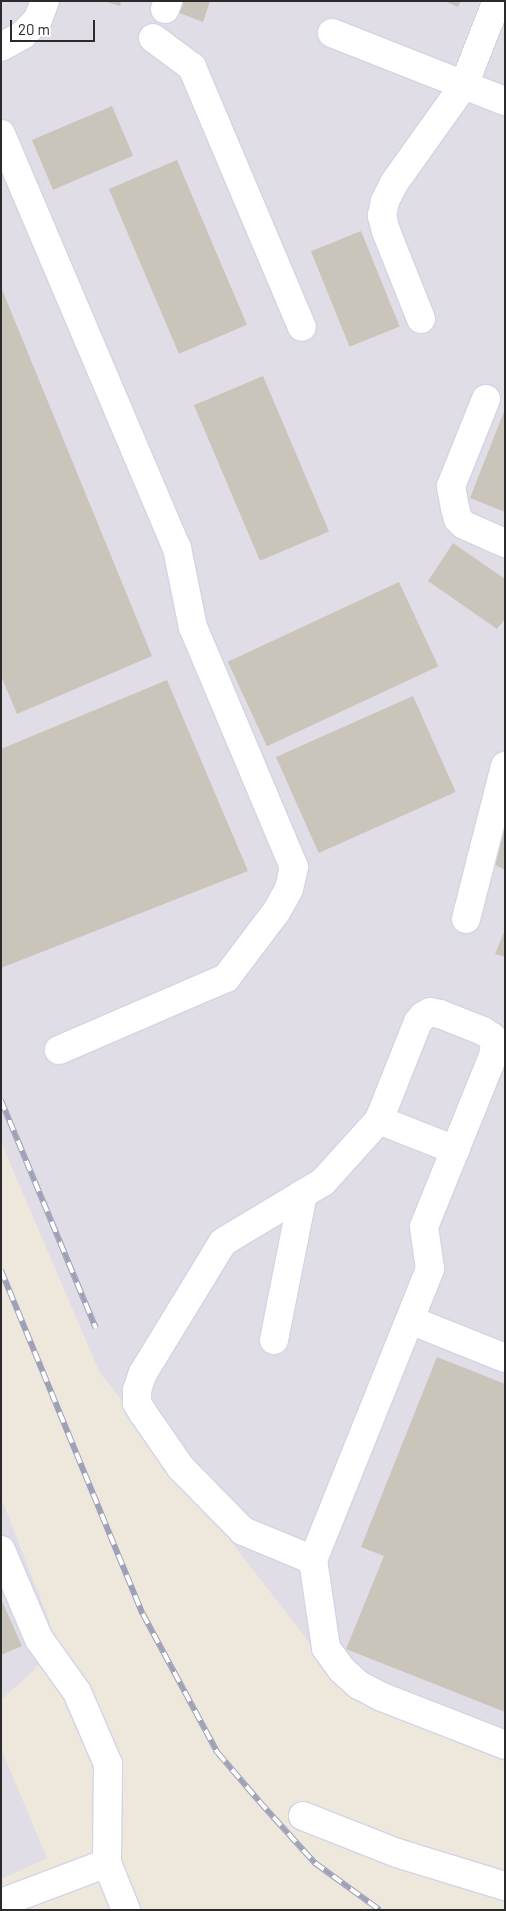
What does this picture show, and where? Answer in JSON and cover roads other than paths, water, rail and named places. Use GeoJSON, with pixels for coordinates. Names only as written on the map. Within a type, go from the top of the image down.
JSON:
{"type":"FeatureCollection","features":[{"type":"Feature","properties":{"kind":"street"},"geometry":{"type":"LineString","coordinates":[[1,47],[24,34],[38,19],[45,1]]}},
{"type":"Feature","properties":{"kind":"street"},"geometry":{"type":"LineString","coordinates":[[421,319],[386,231],[382,216],[383,208],[394,184],[464,85],[497,1]]}},
{"type":"Feature","properties":{"kind":"street"},"geometry":{"type":"LineString","coordinates":[[332,33],[505,101]]}},
{"type":"Feature","properties":{"kind":"street"},"geometry":{"type":"LineString","coordinates":[[153,38],[192,67],[302,327]]}},
{"type":"Feature","properties":{"kind":"street"},"geometry":{"type":"LineString","coordinates":[[1,134],[177,548],[193,627],[294,867],[289,889],[276,912],[226,978],[59,1050]]}},
{"type":"Feature","properties":{"kind":"street"},"geometry":{"type":"LineString","coordinates":[[486,399],[451,486],[456,514],[464,525],[505,543]]}},
{"type":"Feature","properties":{"kind":"street"},"geometry":{"type":"LineString","coordinates":[[466,918],[505,766]]}},
{"type":"Feature","properties":{"kind":"street"},"geometry":{"type":"LineString","coordinates":[[313,1560],[243,1531],[181,1468],[137,1403],[137,1390],[143,1373],[223,1242],[323,1182],[379,1120],[418,1022],[430,1012],[440,1014],[466,1024],[492,1038],[495,1046],[424,1227],[430,1269],[313,1560],[326,1648],[341,1669],[359,1685],[382,1697],[505,1745]]}},
{"type":"Feature","properties":{"kind":"street"},"geometry":{"type":"LineString","coordinates":[[379,1120],[455,1150]]}},
{"type":"Feature","properties":{"kind":"street"},"geometry":{"type":"LineString","coordinates":[[274,1340],[303,1194]]}},
{"type":"Feature","properties":{"kind":"street"},"geometry":{"type":"LineString","coordinates":[[410,1320],[505,1358]]}},
{"type":"Feature","properties":{"kind":"street"},"geometry":{"type":"LineString","coordinates":[[1,1550],[39,1639],[77,1692],[108,1764],[107,1863],[126,1910]]}},
{"type":"Feature","properties":{"kind":"street"},"geometry":{"type":"LineString","coordinates":[[303,1816],[397,1854],[505,1886]]}},
{"type":"Feature","properties":{"kind":"street"},"geometry":{"type":"LineString","coordinates":[[1,1903],[107,1863]]}},
{"type":"Feature","properties":{"kind":"railway"},"geometry":{"type":"LineString","coordinates":[[1,1100],[96,1328]]}},
{"type":"Feature","properties":{"kind":"railway"},"geometry":{"type":"LineString","coordinates":[[1,1270],[143,1614],[218,1753],[315,1863],[380,1910]]}}]}
